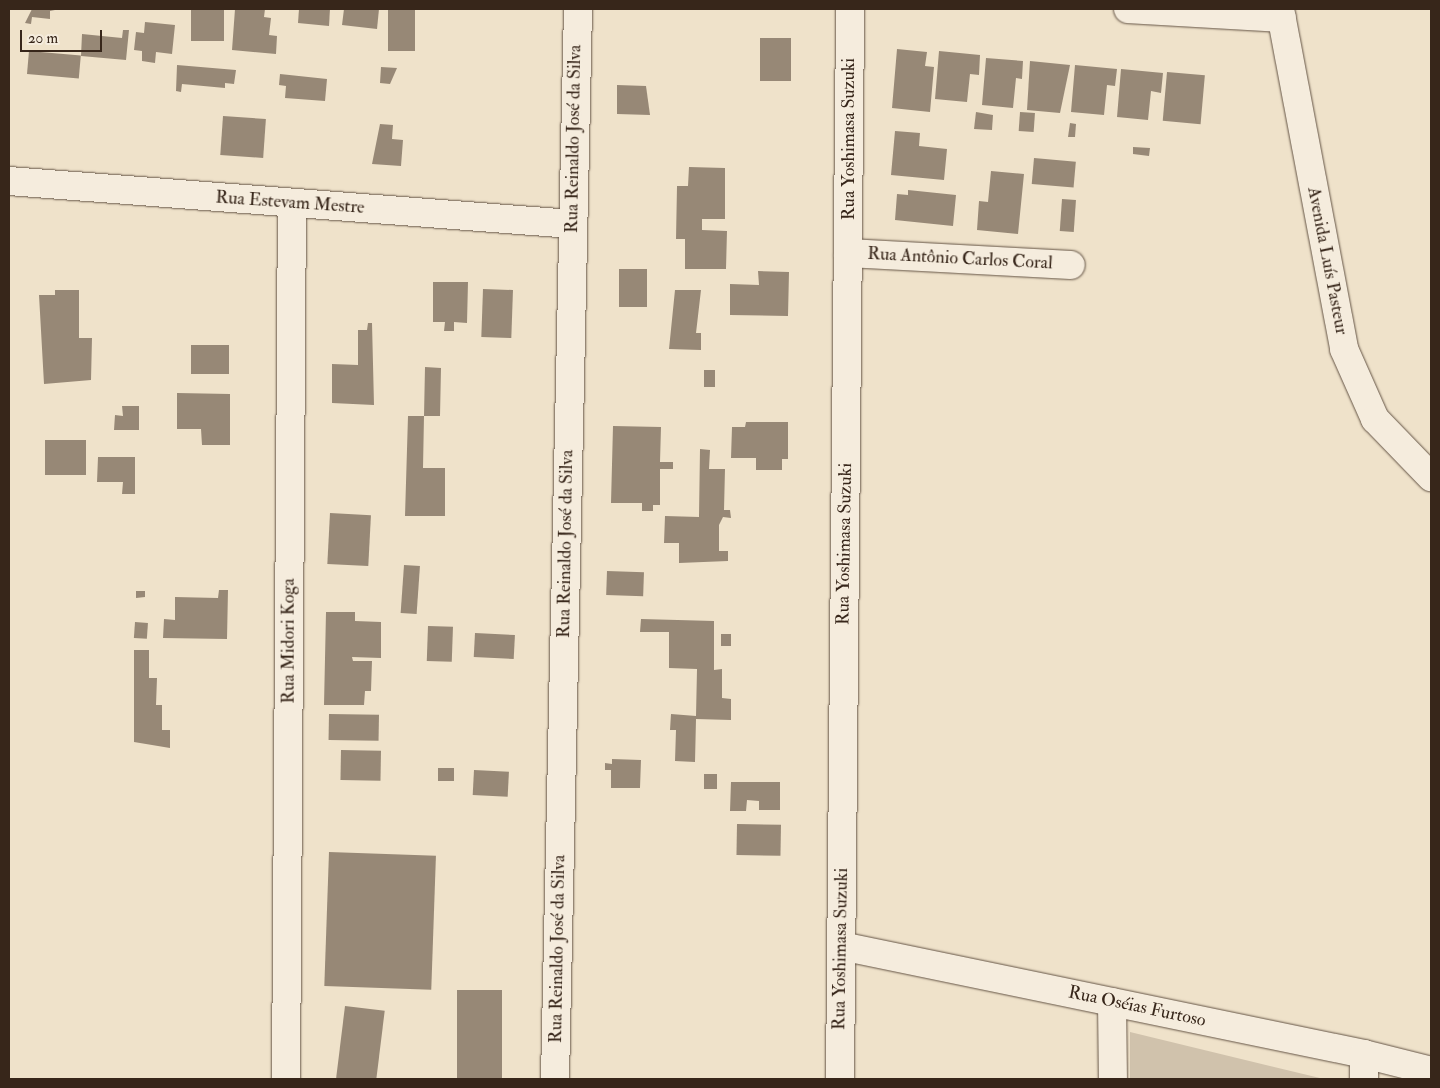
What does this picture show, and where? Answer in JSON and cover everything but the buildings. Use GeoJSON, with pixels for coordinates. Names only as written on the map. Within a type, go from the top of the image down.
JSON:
{"type":"FeatureCollection","features":[{"type":"Feature","properties":{"kind":"street","name":"Rua Reinaldo José da Silva"},"geometry":{"type":"LineString","coordinates":[[555,1079],[578,9]]}},
{"type":"Feature","properties":{"kind":"street","name":"Rua Yoshimasa Suzuki"},"geometry":{"type":"LineString","coordinates":[[840,1079],[850,9]]}},
{"type":"Feature","properties":{"kind":"street"},"geometry":{"type":"LineString","coordinates":[[1128,9],[1281,13]]}},
{"type":"Feature","properties":{"kind":"street","name":"Avenida Luís Pasteur"},"geometry":{"type":"LineString","coordinates":[[1281,13],[1344,349],[1375,419],[1431,477]]}},
{"type":"Feature","properties":{"kind":"street","name":"Rua Estevam Mestre"},"geometry":{"type":"LineString","coordinates":[[9,181],[572,224]]}},
{"type":"Feature","properties":{"kind":"street","name":"Rua Midori Koga"},"geometry":{"type":"LineString","coordinates":[[286,1079],[292,203]]}},
{"type":"Feature","properties":{"kind":"street","name":"Rua Antônio Carlos Coral"},"geometry":{"type":"LineString","coordinates":[[848,253],[1071,265]]}},
{"type":"Feature","properties":{"kind":"street","name":"Rua Oséias Furtoso"},"geometry":{"type":"LineString","coordinates":[[841,946],[1112,1002],[1364,1066],[1431,1072]]}},
{"type":"Feature","properties":{"kind":"street"},"geometry":{"type":"LineString","coordinates":[[1112,1002],[1113,1079]]}},
{"type":"Feature","properties":{"kind":"shaded area"},"geometry":{"type":"Polygon","coordinates":[[[1130,1032],[1324,1079],[1130,1079],[1130,1032]]]}}]}
